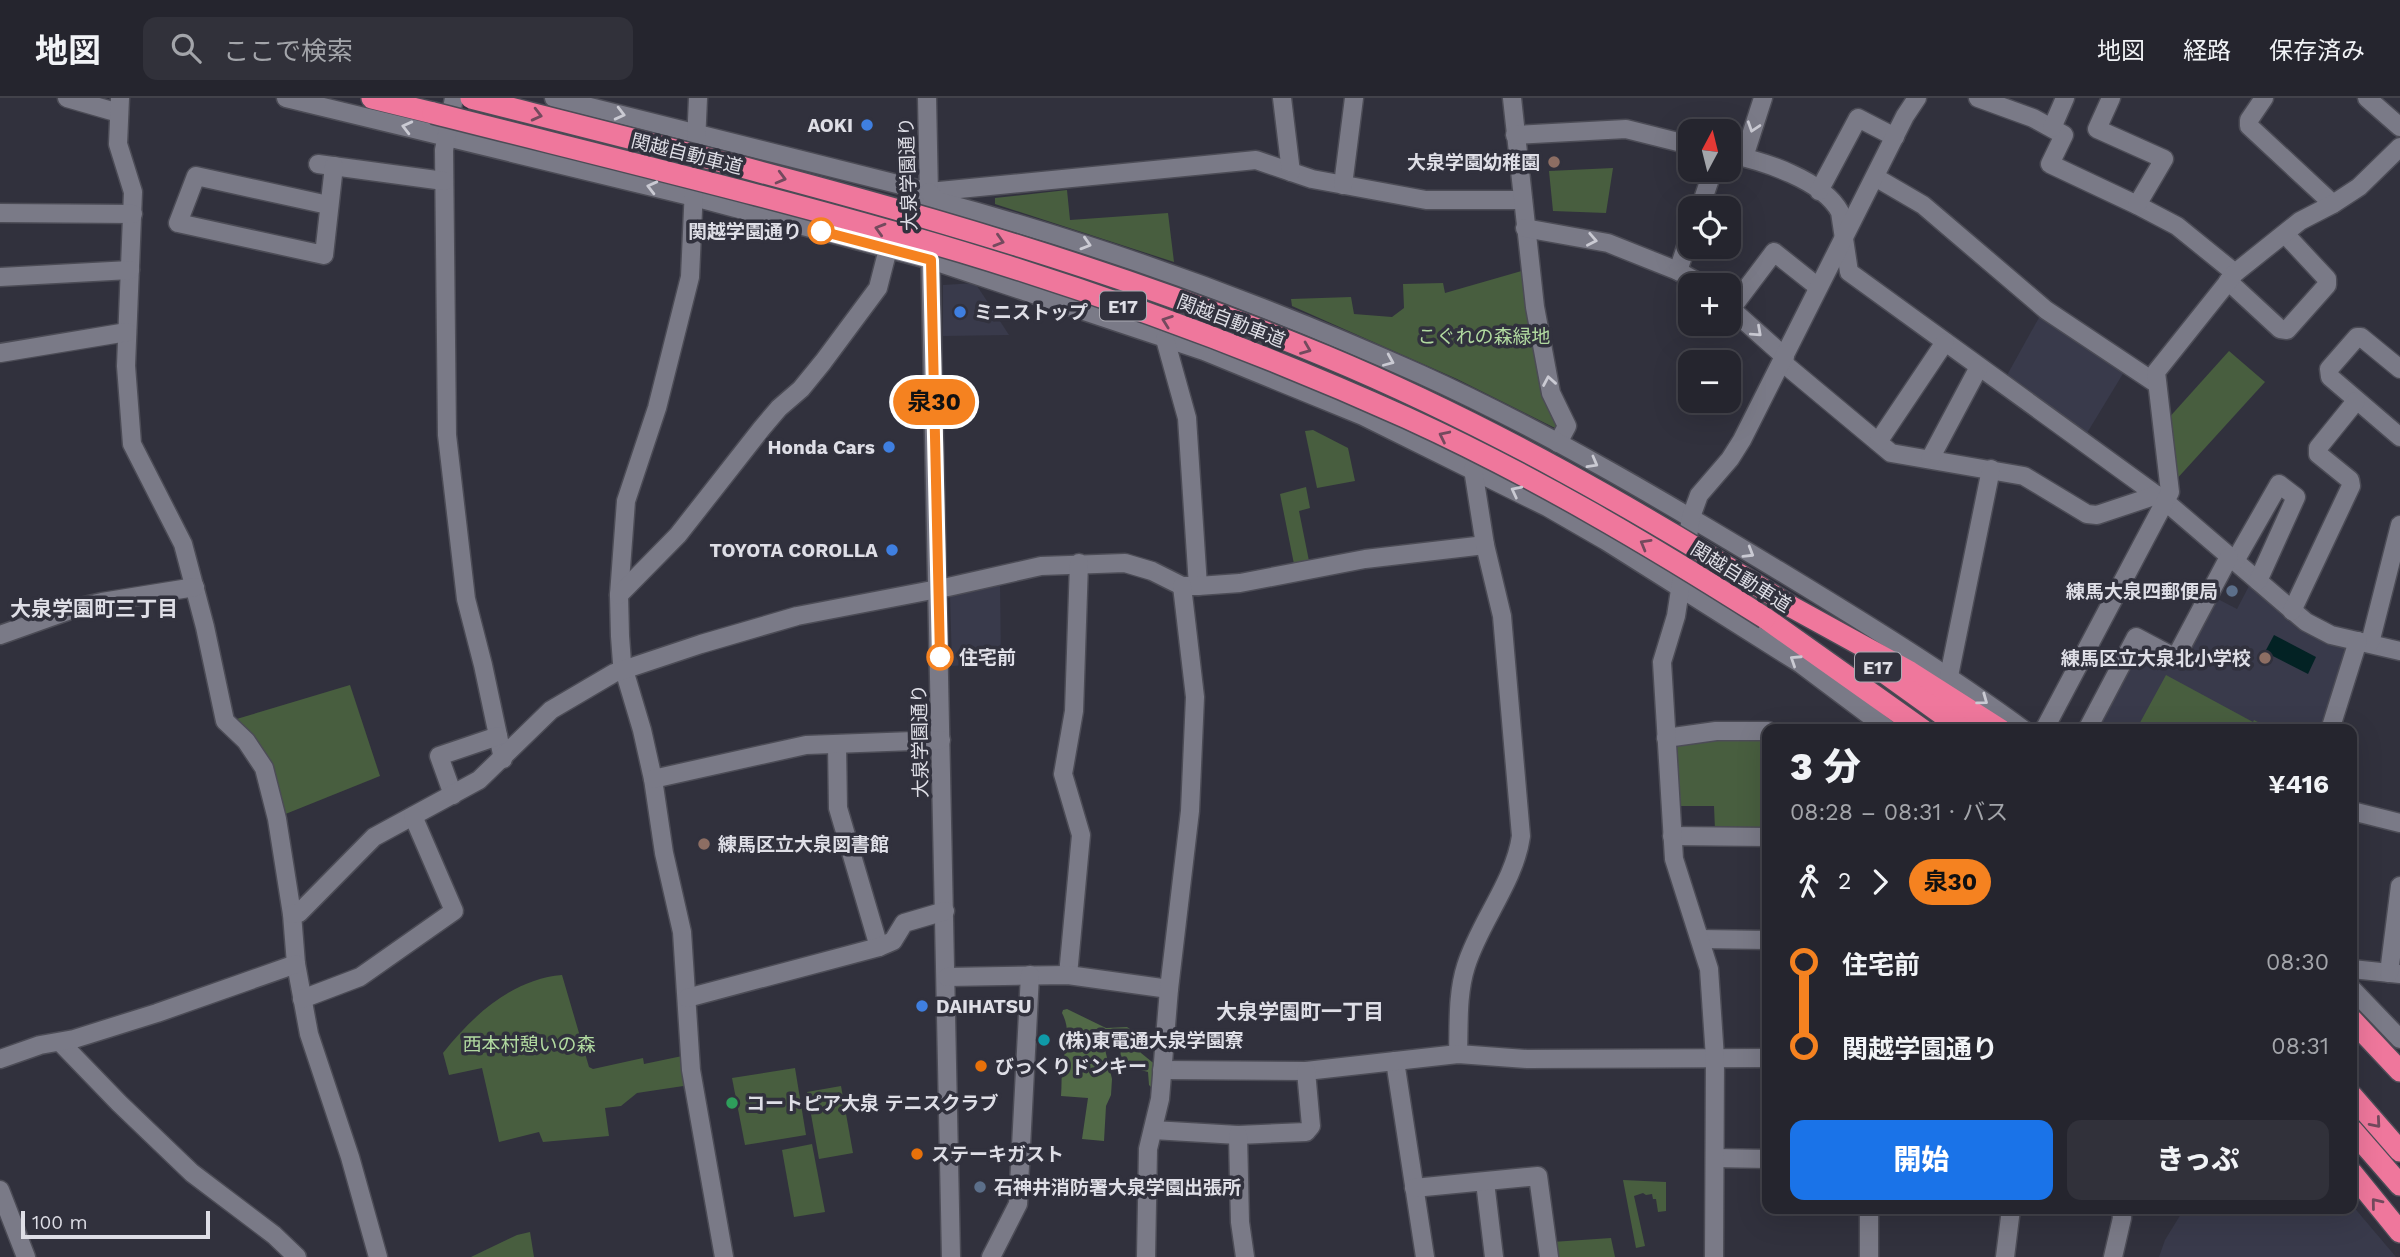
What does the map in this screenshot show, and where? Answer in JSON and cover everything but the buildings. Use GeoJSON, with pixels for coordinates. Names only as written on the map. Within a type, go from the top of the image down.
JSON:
{"type":"FeatureCollection","features":[{"type":"Feature","properties":{"kind":"highway","name":"関越自動車道"},"geometry":{"type":"LineString","coordinates":[[372,98],[857,222],[1080,291],[1261,356],[1410,419],[1563,497],[1706,581],[1855,691],[1913,724]]}},
{"type":"Feature","properties":{"kind":"highway","name":"関越自動車道"},"geometry":{"type":"LineString","coordinates":[[471,98],[898,210],[1080,266],[1242,323],[1358,370],[1468,421],[1652,520],[1790,606],[1956,724]]}},
{"type":"Feature","properties":{"kind":"highway"},"geometry":{"type":"LineString","coordinates":[[1790,606],[1910,672],[1992,724]]}},
{"type":"Feature","properties":{"kind":"highway"},"geometry":{"type":"LineString","coordinates":[[1855,691],[1904,724]]}},
{"type":"Feature","properties":{"kind":"highway"},"geometry":{"type":"LineString","coordinates":[[2357,1025],[2400,1071]]}},
{"type":"Feature","properties":{"kind":"highway"},"geometry":{"type":"LineString","coordinates":[[2357,1102],[2400,1151]]}},
{"type":"Feature","properties":{"kind":"highway"},"geometry":{"type":"LineString","coordinates":[[2357,1136],[2400,1185]]}},
{"type":"Feature","properties":{"kind":"highway"},"geometry":{"type":"LineString","coordinates":[[2357,1179],[2400,1232]]}},
{"type":"Feature","properties":{"kind":"street"},"geometry":{"type":"LineString","coordinates":[[67,98],[119,106],[118,144],[133,192],[126,366],[132,444],[183,544],[225,721],[246,741],[264,768],[277,819],[292,914],[296,964],[309,1034],[350,1157],[378,1257]]}},
{"type":"Feature","properties":{"kind":"street"},"geometry":{"type":"LineString","coordinates":[[286,98],[694,197],[931,260],[1204,351],[1363,416],[1548,507],[1801,664],[1855,691],[1881,724]]}},
{"type":"Feature","properties":{"kind":"street"},"geometry":{"type":"LineString","coordinates":[[454,98],[446,136],[444,181],[447,261],[446,412],[451,485],[466,598],[503,759]]}},
{"type":"Feature","properties":{"kind":"street"},"geometry":{"type":"LineString","coordinates":[[554,98],[929,192],[1256,160],[1343,185],[1426,200],[1523,200]]}},
{"type":"Feature","properties":{"kind":"street"},"geometry":{"type":"LineString","coordinates":[[698,98],[690,277],[657,408],[626,501],[619,595],[623,670],[642,730],[653,779],[664,853],[682,932],[691,1070],[724,1257]]}},
{"type":"Feature","properties":{"kind":"street","name":"大泉学園通り"},"geometry":{"type":"LineString","coordinates":[[927,98],[951,1257]]}},
{"type":"Feature","properties":{"kind":"street"},"geometry":{"type":"LineString","coordinates":[[1282,98],[1291,172]]}},
{"type":"Feature","properties":{"kind":"street"},"geometry":{"type":"LineString","coordinates":[[1343,185],[1354,98]]}},
{"type":"Feature","properties":{"kind":"street"},"geometry":{"type":"LineString","coordinates":[[1512,98],[1526,233],[1551,393],[1567,426],[1558,443]]}},
{"type":"Feature","properties":{"kind":"street"},"geometry":{"type":"LineString","coordinates":[[1741,144],[1763,98]]}},
{"type":"Feature","properties":{"kind":"street"},"geometry":{"type":"LineString","coordinates":[[1714,1257],[1715,1058],[1709,969],[1674,859],[1662,662],[1676,615],[1691,517],[1699,495],[1730,459],[1742,440],[1917,98]]}},
{"type":"Feature","properties":{"kind":"street"},"geometry":{"type":"LineString","coordinates":[[1978,98],[2033,118],[2064,135],[2050,164],[2177,226],[2232,277],[2280,329],[2287,330],[2327,285],[2328,279],[2285,233]]}},
{"type":"Feature","properties":{"kind":"street"},"geometry":{"type":"LineString","coordinates":[[2052,128],[2065,98]]}},
{"type":"Feature","properties":{"kind":"street"},"geometry":{"type":"LineString","coordinates":[[2110,98],[2097,130],[2164,159],[2137,205]]}},
{"type":"Feature","properties":{"kind":"street"},"geometry":{"type":"LineString","coordinates":[[2264,98],[2249,120],[2249,126],[2333,204]]}},
{"type":"Feature","properties":{"kind":"street"},"geometry":{"type":"LineString","coordinates":[[2367,98],[2400,127]]}},
{"type":"Feature","properties":{"kind":"street"},"geometry":{"type":"LineString","coordinates":[[1819,191],[1858,118],[1895,137]]}},
{"type":"Feature","properties":{"kind":"street"},"geometry":{"type":"LineString","coordinates":[[1516,135],[1626,129],[1678,142]]}},
{"type":"Feature","properties":{"kind":"street"},"geometry":{"type":"LineString","coordinates":[[1741,319],[1891,453],[2024,476],[2087,514],[2097,515],[2162,498],[2170,492],[2156,372],[2232,277],[2300,221],[2359,187],[2400,147]]}},
{"type":"Feature","properties":{"kind":"street"},"geometry":{"type":"LineString","coordinates":[[1741,156],[1765,162],[1800,178],[1855,216]]}},
{"type":"Feature","properties":{"kind":"street"},"geometry":{"type":"LineString","coordinates":[[328,205],[196,176],[178,223],[324,255],[328,205],[326,165],[444,181]]}},
{"type":"Feature","properties":{"kind":"street"},"geometry":{"type":"LineString","coordinates":[[1875,177],[1923,205],[2046,310],[2157,384]]}},
{"type":"Feature","properties":{"kind":"street"},"geometry":{"type":"LineString","coordinates":[[979,188],[974,201],[979,212]]}},
{"type":"Feature","properties":{"kind":"street"},"geometry":{"type":"LineString","coordinates":[[929,192],[937,201],[1116,254],[1271,311],[1421,375],[1558,443],[1691,517],[1950,676],[2016,724]]}},
{"type":"Feature","properties":{"kind":"street"},"geometry":{"type":"LineString","coordinates":[[1836,203],[1840,212],[1849,272]]}},
{"type":"Feature","properties":{"kind":"street"},"geometry":{"type":"LineString","coordinates":[[0,213],[132,214]]}},
{"type":"Feature","properties":{"kind":"street"},"geometry":{"type":"LineString","coordinates":[[1526,233],[1608,243],[1682,273]]}},
{"type":"Feature","properties":{"kind":"street"},"geometry":{"type":"LineString","coordinates":[[619,595],[678,535],[706,496],[769,420],[801,389],[823,362],[878,288],[888,249]]}},
{"type":"Feature","properties":{"kind":"street"},"geometry":{"type":"LineString","coordinates":[[1741,294],[1774,252],[1818,287]]}},
{"type":"Feature","properties":{"kind":"street"},"geometry":{"type":"LineString","coordinates":[[1678,271],[1682,259]]}},
{"type":"Feature","properties":{"kind":"street"},"geometry":{"type":"LineString","coordinates":[[1832,261],[2162,498],[2292,611],[2323,632],[2400,651]]}},
{"type":"Feature","properties":{"kind":"street"},"geometry":{"type":"LineString","coordinates":[[0,277],[130,270]]}},
{"type":"Feature","properties":{"kind":"street"},"geometry":{"type":"LineString","coordinates":[[1248,369],[1271,311]]}},
{"type":"Feature","properties":{"kind":"street"},"geometry":{"type":"LineString","coordinates":[[0,353],[127,332]]}},
{"type":"Feature","properties":{"kind":"street"},"geometry":{"type":"LineString","coordinates":[[2400,369],[2361,337],[2357,337],[2329,369],[2330,377],[2400,437]]}},
{"type":"Feature","properties":{"kind":"street"},"geometry":{"type":"LineString","coordinates":[[1146,1257],[1148,1149],[1160,1099],[1190,811],[1195,697],[1187,418],[1166,340]]}},
{"type":"Feature","properties":{"kind":"street"},"geometry":{"type":"LineString","coordinates":[[1878,442],[1945,342]]}},
{"type":"Feature","properties":{"kind":"street"},"geometry":{"type":"LineString","coordinates":[[1930,459],[1979,367]]}},
{"type":"Feature","properties":{"kind":"street"},"geometry":{"type":"LineString","coordinates":[[2292,611],[2351,486],[2350,480],[2318,454],[2318,448],[2356,401]]}},
{"type":"Feature","properties":{"kind":"street"},"geometry":{"type":"LineString","coordinates":[[1458,1054],[1460,1005],[1466,967],[1498,895],[1518,859],[1521,836],[1502,616],[1485,545],[1474,469]]}},
{"type":"Feature","properties":{"kind":"street"},"geometry":{"type":"LineString","coordinates":[[1950,676],[1990,469]]}},
{"type":"Feature","properties":{"kind":"street"},"geometry":{"type":"LineString","coordinates":[[2090,724],[2136,637],[2172,656],[2177,655],[2279,484],[2296,497],[2258,581]]}},
{"type":"Feature","properties":{"kind":"street"},"geometry":{"type":"LineString","coordinates":[[2047,724],[2159,510],[2162,498]]}},
{"type":"Feature","properties":{"kind":"street"},"geometry":{"type":"LineString","coordinates":[[2332,724],[2364,642],[2400,525]]}},
{"type":"Feature","properties":{"kind":"street"},"geometry":{"type":"LineString","coordinates":[[292,914],[299,913],[374,837],[479,780],[551,710],[623,670],[701,644],[797,616],[1041,566],[1125,563],[1190,586],[1240,583],[1364,559],[1485,545]]}},
{"type":"Feature","properties":{"kind":"street"},"geometry":{"type":"LineString","coordinates":[[1068,975],[1081,835],[1063,774],[1074,711],[1079,563]]}},
{"type":"Feature","properties":{"kind":"street"},"geometry":{"type":"LineString","coordinates":[[0,635],[76,608],[195,587]]}},
{"type":"Feature","properties":{"kind":"street"},"geometry":{"type":"LineString","coordinates":[[1666,738],[1716,731],[1762,730]]}},
{"type":"Feature","properties":{"kind":"street"},"geometry":{"type":"LineString","coordinates":[[453,795],[439,756],[498,736]]}},
{"type":"Feature","properties":{"kind":"street"},"geometry":{"type":"LineString","coordinates":[[653,779],[806,746],[941,740]]}},
{"type":"Feature","properties":{"kind":"street"},"geometry":{"type":"LineString","coordinates":[[837,745],[838,808],[879,947]]}},
{"type":"Feature","properties":{"kind":"street"},"geometry":{"type":"LineString","coordinates":[[2357,812],[2400,823]]}},
{"type":"Feature","properties":{"kind":"street"},"geometry":{"type":"LineString","coordinates":[[302,999],[360,977],[454,911],[413,816]]}},
{"type":"Feature","properties":{"kind":"street"},"geometry":{"type":"LineString","coordinates":[[1672,836],[1762,837]]}},
{"type":"Feature","properties":{"kind":"street"},"geometry":{"type":"LineString","coordinates":[[2357,969],[2395,973],[2400,886]]}},
{"type":"Feature","properties":{"kind":"street"},"geometry":{"type":"LineString","coordinates":[[687,998],[879,947],[893,941],[904,923],[945,911]]}},
{"type":"Feature","properties":{"kind":"street"},"geometry":{"type":"LineString","coordinates":[[1700,939],[1762,940]]}},
{"type":"Feature","properties":{"kind":"street"},"geometry":{"type":"LineString","coordinates":[[0,1059],[40,1045],[60,1042],[157,1013],[296,964]]}},
{"type":"Feature","properties":{"kind":"street"},"geometry":{"type":"LineString","coordinates":[[990,1257],[1018,1204],[1030,975]]}},
{"type":"Feature","properties":{"kind":"street"},"geometry":{"type":"LineString","coordinates":[[947,977],[1068,975],[1170,989]]}},
{"type":"Feature","properties":{"kind":"street"},"geometry":{"type":"LineString","coordinates":[[2357,994],[2400,1039]]}},
{"type":"Feature","properties":{"kind":"street"},"geometry":{"type":"LineString","coordinates":[[60,1042],[192,1173],[275,1235],[297,1257]]}},
{"type":"Feature","properties":{"kind":"street"},"geometry":{"type":"LineString","coordinates":[[1162,1070],[1306,1071],[1458,1054],[1527,1059],[1762,1058]]}},
{"type":"Feature","properties":{"kind":"street"},"geometry":{"type":"LineString","coordinates":[[1395,1061],[1425,1257]]}},
{"type":"Feature","properties":{"kind":"street"},"geometry":{"type":"LineString","coordinates":[[1153,1130],[1238,1135],[1306,1132],[1310,1130],[1306,1071]]}},
{"type":"Feature","properties":{"kind":"street"},"geometry":{"type":"LineString","coordinates":[[1238,1135],[1240,1222],[1245,1257]]}},
{"type":"Feature","properties":{"kind":"street"},"geometry":{"type":"LineString","coordinates":[[1715,1158],[1762,1159]]}},
{"type":"Feature","properties":{"kind":"street"},"geometry":{"type":"LineString","coordinates":[[1414,1188],[1538,1176],[1549,1257]]}},
{"type":"Feature","properties":{"kind":"street"},"geometry":{"type":"LineString","coordinates":[[1485,1182],[1494,1257]]}},
{"type":"Feature","properties":{"kind":"street"},"geometry":{"type":"LineString","coordinates":[[0,1190],[26,1257]]}},
{"type":"Feature","properties":{"kind":"street"},"geometry":{"type":"LineString","coordinates":[[1869,1214],[1869,1257]]}},
{"type":"Feature","properties":{"kind":"street"},"geometry":{"type":"LineString","coordinates":[[2006,1257],[2010,1214]]}},
{"type":"Feature","properties":{"kind":"street"},"geometry":{"type":"LineString","coordinates":[[2113,1257],[2122,1214]]}},
{"type":"Feature","properties":{"kind":"shaded area"},"geometry":{"type":"Polygon","coordinates":[[[975,283],[1009,335],[943,336],[943,285],[975,283]]]}},
{"type":"Feature","properties":{"kind":"shaded area"},"geometry":{"type":"Polygon","coordinates":[[[2041,314],[2124,372],[2087,433],[2006,377],[2041,314]]]}},
{"type":"Feature","properties":{"kind":"shaded area"},"geometry":{"type":"Polygon","coordinates":[[[1000,580],[1001,663],[952,666],[950,595],[1000,580]]]}},
{"type":"Feature","properties":{"kind":"shaded area","name":"練馬区立大泉北小学校"},"geometry":{"type":"Polygon","coordinates":[[[2249,586],[2299,630],[2348,645],[2327,724],[2098,724],[2138,649],[2142,648],[2178,666],[2214,597],[2237,609],[2249,586]]]}},
{"type":"Feature","properties":{"kind":"shaded area"},"geometry":{"type":"Polygon","coordinates":[[[2274,635],[2316,657],[2308,674],[2265,652],[2274,635]]]}},
{"type":"Feature","properties":{"kind":"shaded area"},"geometry":{"type":"Polygon","coordinates":[[[2357,1211],[2396,1257],[2159,1257],[2165,1240],[2181,1214],[2357,1214],[2357,1211]]]}},
{"type":"Feature","properties":{"kind":"green space"},"geometry":{"type":"Polygon","coordinates":[[[1613,168],[1606,213],[1553,211],[1549,171],[1613,168]]]}},
{"type":"Feature","properties":{"kind":"green space"},"geometry":{"type":"Polygon","coordinates":[[[1067,190],[1070,220],[1168,213],[1174,262],[995,204],[995,198],[1067,190]]]}},
{"type":"Feature","properties":{"kind":"green space","name":"こぐれの森緑地"},"geometry":{"type":"Polygon","coordinates":[[[1525,270],[1557,429],[1457,379],[1292,306],[1291,299],[1351,297],[1354,314],[1392,317],[1404,308],[1403,284],[1443,283],[1445,293],[1525,270]]]}},
{"type":"Feature","properties":{"kind":"green space"},"geometry":{"type":"Polygon","coordinates":[[[2229,351],[2265,382],[2174,482],[2166,421],[2229,351]]]}},
{"type":"Feature","properties":{"kind":"green space"},"geometry":{"type":"Polygon","coordinates":[[[1313,430],[1348,448],[1355,481],[1317,488],[1305,431],[1313,430]]]}},
{"type":"Feature","properties":{"kind":"green space"},"geometry":{"type":"Polygon","coordinates":[[[1306,487],[1310,508],[1299,511],[1309,561],[1294,564],[1280,494],[1306,487]]]}},
{"type":"Feature","properties":{"kind":"green space"},"geometry":{"type":"Polygon","coordinates":[[[2166,675],[2253,722],[2254,720],[2262,724],[2139,724],[2166,675]]]}},
{"type":"Feature","properties":{"kind":"green space"},"geometry":{"type":"Polygon","coordinates":[[[350,685],[380,776],[283,815],[230,721],[350,685]]]}},
{"type":"Feature","properties":{"kind":"green space"},"geometry":{"type":"Polygon","coordinates":[[[1762,736],[1762,830],[1715,830],[1714,806],[1679,806],[1673,746],[1677,740],[1762,736]]]}},
{"type":"Feature","properties":{"kind":"green space","name":"西本村憩いの森"},"geometry":{"type":"Polygon","coordinates":[[[562,975],[589,1067],[593,1069],[643,1058],[644,1064],[687,1055],[690,1085],[637,1093],[621,1106],[605,1108],[609,1136],[543,1142],[539,1132],[499,1142],[482,1068],[449,1075],[443,1053],[467,1025],[495,1001],[527,984],[562,975]]]}},
{"type":"Feature","properties":{"kind":"green space"},"geometry":{"type":"Polygon","coordinates":[[[1067,1009],[1106,1028],[1127,1027],[1134,1032],[1141,1053],[1157,1066],[1154,1090],[1149,1085],[1148,1072],[1120,1064],[1121,1046],[1114,1043],[1104,1045],[1112,1079],[1111,1095],[1106,1106],[1104,1141],[1082,1139],[1088,1098],[1061,1096],[1067,1038],[1062,1013],[1067,1009]]]}},
{"type":"Feature","properties":{"kind":"green space"},"geometry":{"type":"Polygon","coordinates":[[[795,1068],[806,1135],[745,1145],[732,1078],[795,1068]]]}},
{"type":"Feature","properties":{"kind":"green space"},"geometry":{"type":"Polygon","coordinates":[[[841,1086],[853,1153],[819,1159],[807,1092],[841,1086]]]}},
{"type":"Feature","properties":{"kind":"green space"},"geometry":{"type":"Polygon","coordinates":[[[812,1144],[825,1212],[794,1217],[782,1150],[812,1144]]]}},
{"type":"Feature","properties":{"kind":"green space"},"geometry":{"type":"Polygon","coordinates":[[[1623,1180],[1666,1182],[1666,1211],[1658,1212],[1656,1199],[1653,1199],[1652,1194],[1634,1196],[1645,1246],[1636,1248],[1623,1180]]]}},
{"type":"Feature","properties":{"kind":"green space"},"geometry":{"type":"Polygon","coordinates":[[[530,1232],[534,1257],[471,1257],[517,1235],[530,1232]]]}},
{"type":"Feature","properties":{"kind":"green space"},"geometry":{"type":"Polygon","coordinates":[[[1611,1238],[1615,1257],[1553,1257],[1552,1242],[1611,1238]]]}},
{"type":"Feature","properties":{"kind":"bus line","name":"泉30"},"geometry":{"type":"LineString","coordinates":[[821,231],[931,260],[940,657]]}},
{"type":"Feature","properties":{"kind":"place","name":"AOKI"},"geometry":{"type":"Point","coordinates":[867,125]}},
{"type":"Feature","properties":{"kind":"place","name":"大泉学園幼稚園"},"geometry":{"type":"Point","coordinates":[1554,162]}},
{"type":"Feature","properties":{"kind":"place","name":"関越学園通り"},"geometry":{"type":"Point","coordinates":[821,231]}},
{"type":"Feature","properties":{"kind":"place","name":"ミニストップ"},"geometry":{"type":"Point","coordinates":[960,312]}},
{"type":"Feature","properties":{"kind":"place","name":"Honda Cars"},"geometry":{"type":"Point","coordinates":[889,447]}},
{"type":"Feature","properties":{"kind":"place","name":"TOYOTA COROLLA"},"geometry":{"type":"Point","coordinates":[892,550]}},
{"type":"Feature","properties":{"kind":"place","name":"練馬大泉四郵便局"},"geometry":{"type":"Point","coordinates":[2232,591]}},
{"type":"Feature","properties":{"kind":"place","name":"住宅前"},"geometry":{"type":"Point","coordinates":[940,657]}},
{"type":"Feature","properties":{"kind":"place","name":"練馬区立大泉北小学校"},"geometry":{"type":"Point","coordinates":[2265,658]}},
{"type":"Feature","properties":{"kind":"place","name":"練馬区立大泉図書館"},"geometry":{"type":"Point","coordinates":[704,844]}},
{"type":"Feature","properties":{"kind":"place","name":"DAIHATSU"},"geometry":{"type":"Point","coordinates":[922,1006]}},
{"type":"Feature","properties":{"kind":"place","name":"(株)東電通大泉学園寮"},"geometry":{"type":"Point","coordinates":[1044,1040]}},
{"type":"Feature","properties":{"kind":"place","name":"びっくりドンキー"},"geometry":{"type":"Point","coordinates":[981,1066]}},
{"type":"Feature","properties":{"kind":"place","name":"コートピア大泉 テニスクラブ"},"geometry":{"type":"Point","coordinates":[732,1103]}},
{"type":"Feature","properties":{"kind":"place","name":"ステーキガスト"},"geometry":{"type":"Point","coordinates":[917,1154]}},
{"type":"Feature","properties":{"kind":"place","name":"石神井消防署大泉学園出張所"},"geometry":{"type":"Point","coordinates":[980,1187]}},
{"type":"Feature","properties":{"kind":"district","name":"大泉学園町三丁目"},"geometry":{"type":"Point","coordinates":[94,608]}},
{"type":"Feature","properties":{"kind":"district","name":"大泉学園町一丁目"},"geometry":{"type":"Point","coordinates":[1300,1011]}}]}
